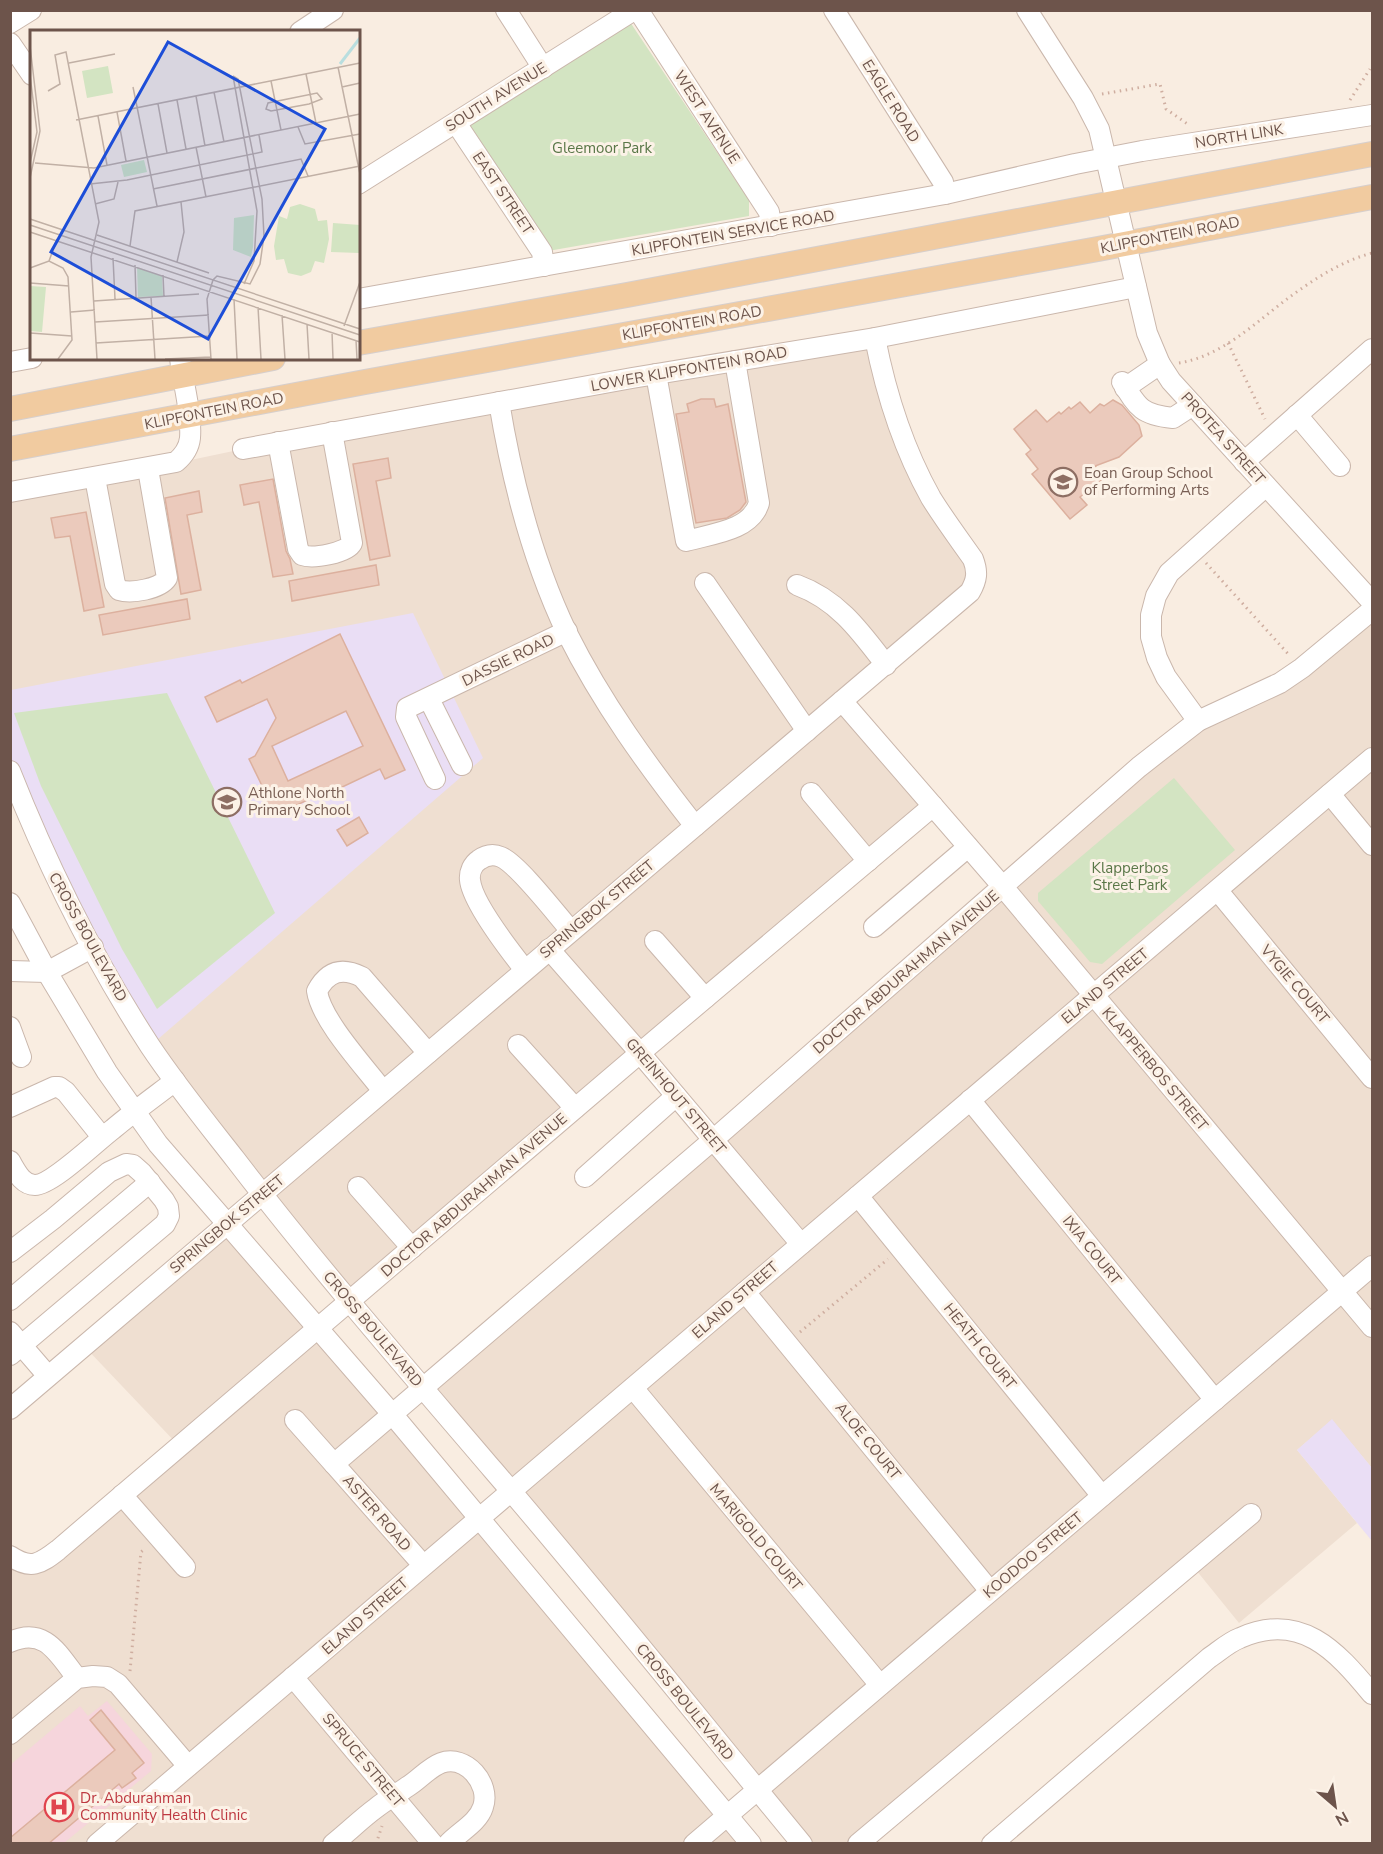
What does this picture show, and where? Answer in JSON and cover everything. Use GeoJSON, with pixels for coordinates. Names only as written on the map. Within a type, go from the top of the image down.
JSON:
{"type":"FeatureCollection","features":[{"type":"Feature","properties":{"kind":"main road"},"geometry":{"type":"LineString","coordinates":[[360,343],[1116,204],[1372,154]]}},
{"type":"Feature","properties":{"kind":"main road","name":"KLIPFONTEIN ROAD"},"geometry":{"type":"LineString","coordinates":[[10,449],[1372,197]]}},
{"type":"Feature","properties":{"kind":"main road"},"geometry":{"type":"LineString","coordinates":[[10,410],[181,367],[253,360]]}},
{"type":"Feature","properties":{"kind":"street"},"geometry":{"type":"LineString","coordinates":[[10,23],[31,10]]}},
{"type":"Feature","properties":{"kind":"street"},"geometry":{"type":"LineString","coordinates":[[303,30],[333,10]]}},
{"type":"Feature","properties":{"kind":"street"},"geometry":{"type":"LineString","coordinates":[[506,10],[543,68]]}},
{"type":"Feature","properties":{"kind":"street","name":"SOUTH AVENUE"},"geometry":{"type":"LineString","coordinates":[[360,183],[636,10]]}},
{"type":"Feature","properties":{"kind":"street","name":"WEST AVENUE"},"geometry":{"type":"LineString","coordinates":[[636,10],[769,212],[771,225]]}},
{"type":"Feature","properties":{"kind":"street","name":"EAGLE ROAD"},"geometry":{"type":"LineString","coordinates":[[834,10],[943,182],[945,194]]}},
{"type":"Feature","properties":{"kind":"street","name":"PROTEA STREET"},"geometry":{"type":"LineString","coordinates":[[1027,10],[1093,115],[1099,129],[1147,333],[1160,363],[1192,405],[1372,602]]}},
{"type":"Feature","properties":{"kind":"street"},"geometry":{"type":"LineString","coordinates":[[10,43],[30,72]]}},
{"type":"Feature","properties":{"kind":"street","name":"NORTH LINK"},"geometry":{"type":"LineString","coordinates":[[1107,158],[1372,115]]}},
{"type":"Feature","properties":{"kind":"street","name":"EAST STREET"},"geometry":{"type":"LineString","coordinates":[[456,123],[542,252],[544,266]]}},
{"type":"Feature","properties":{"kind":"street","name":"KLIPFONTEIN SERVICE ROAD"},"geometry":{"type":"LineString","coordinates":[[360,299],[945,194],[1107,158]]}},
{"type":"Feature","properties":{"kind":"street","name":"LOWER KLIPFONTEIN ROAD"},"geometry":{"type":"LineString","coordinates":[[243,449],[656,374],[875,338],[1136,287]]}},
{"type":"Feature","properties":{"kind":"street","name":"SPRINGBOK STREET"},"geometry":{"type":"LineString","coordinates":[[10,1409],[970,592],[977,576],[973,559],[932,499],[914,466],[897,424],[883,378],[875,338]]}},
{"type":"Feature","properties":{"kind":"street"},"geometry":{"type":"LineString","coordinates":[[1244,462],[1372,349]]}},
{"type":"Feature","properties":{"kind":"street"},"geometry":{"type":"LineString","coordinates":[[10,362],[30,358]]}},
{"type":"Feature","properties":{"kind":"street"},"geometry":{"type":"LineString","coordinates":[[656,374],[686,541],[738,526],[751,518],[759,503],[735,361]]}},
{"type":"Feature","properties":{"kind":"street"},"geometry":{"type":"LineString","coordinates":[[1160,363],[1124,385],[1142,410],[1173,423],[1192,405]]}},
{"type":"Feature","properties":{"kind":"street"},"geometry":{"type":"LineString","coordinates":[[10,492],[148,469],[176,462],[183,456],[190,439],[189,416],[181,367]]}},
{"type":"Feature","properties":{"kind":"street"},"geometry":{"type":"LineString","coordinates":[[499,402],[508,456],[522,511],[551,596],[567,631],[591,677],[634,746],[695,826]]}},
{"type":"Feature","properties":{"kind":"street"},"geometry":{"type":"LineString","coordinates":[[1297,415],[1340,466]]}},
{"type":"Feature","properties":{"kind":"street"},"geometry":{"type":"LineString","coordinates":[[278,442],[298,549],[302,555],[310,557],[348,549],[352,543],[332,432]]}},
{"type":"Feature","properties":{"kind":"street"},"geometry":{"type":"LineString","coordinates":[[95,478],[115,584],[119,590],[127,592],[159,586],[167,578],[148,469]]}},
{"type":"Feature","properties":{"kind":"street"},"geometry":{"type":"LineString","coordinates":[[1198,722],[1166,676],[1150,637],[1151,615],[1156,596],[1169,573],[1266,486]]}},
{"type":"Feature","properties":{"kind":"street"},"geometry":{"type":"LineString","coordinates":[[705,584],[807,731]]}},
{"type":"Feature","properties":{"kind":"street"},"geometry":{"type":"LineString","coordinates":[[797,585],[819,593],[832,602],[848,617],[886,665]]}},
{"type":"Feature","properties":{"kind":"street","name":"DOCTOR ABDURAHMAN AVENUE"},"geometry":{"type":"LineString","coordinates":[[424,1389],[1004,888],[1139,767],[1198,722],[1257,696],[1280,683],[1302,668],[1372,610]]}},
{"type":"Feature","properties":{"kind":"street","name":"DASSIE ROAD"},"geometry":{"type":"LineString","coordinates":[[435,779],[405,713],[407,708],[567,631]]}},
{"type":"Feature","properties":{"kind":"street"},"geometry":{"type":"LineString","coordinates":[[429,699],[462,765]]}},
{"type":"Feature","properties":{"kind":"street","name":"KLAPPERBOS STREET"},"geometry":{"type":"LineString","coordinates":[[843,701],[1004,888],[1372,1327]]}},
{"type":"Feature","properties":{"kind":"street","name":"ELAND STREET"},"geometry":{"type":"LineString","coordinates":[[98,1844],[1372,758]]}},
{"type":"Feature","properties":{"kind":"street","name":"CROSS BOULEVARD"},"geometry":{"type":"LineString","coordinates":[[10,771],[52,872],[144,1036],[175,1081],[262,1194],[512,1491],[802,1844]]}},
{"type":"Feature","properties":{"kind":"street"},"geometry":{"type":"LineString","coordinates":[[811,793],[868,861]]}},
{"type":"Feature","properties":{"kind":"street"},"geometry":{"type":"LineString","coordinates":[[1330,794],[1372,845]]}},
{"type":"Feature","properties":{"kind":"street","name":"DOCTOR ABDURAHMAN AVENUE"},"geometry":{"type":"LineString","coordinates":[[10,1556],[30,1565],[48,1558],[933,806]]}},
{"type":"Feature","properties":{"kind":"street"},"geometry":{"type":"LineString","coordinates":[[874,927],[968,847]]}},
{"type":"Feature","properties":{"kind":"street"},"geometry":{"type":"LineString","coordinates":[[525,970],[475,896],[470,880],[471,870],[484,856],[494,855],[515,867],[571,931]]}},
{"type":"Feature","properties":{"kind":"street","name":"VYGIE COURT"},"geometry":{"type":"LineString","coordinates":[[1218,891],[1372,1078]]}},
{"type":"Feature","properties":{"kind":"street"},"geometry":{"type":"LineString","coordinates":[[10,903],[47,972],[107,1072],[158,1144],[393,1415],[478,1519],[729,1814],[751,1844]]}},
{"type":"Feature","properties":{"kind":"street"},"geometry":{"type":"LineString","coordinates":[[655,940],[705,998]]}},
{"type":"Feature","properties":{"kind":"street"},"geometry":{"type":"LineString","coordinates":[[10,971],[47,972],[93,947]]}},
{"type":"Feature","properties":{"kind":"street","name":"GREINHOUT STREET"},"geometry":{"type":"LineString","coordinates":[[549,949],[801,1244]]}},
{"type":"Feature","properties":{"kind":"street"},"geometry":{"type":"LineString","coordinates":[[384,1091],[346,1043],[318,1001],[317,991],[328,977],[339,971],[350,971],[362,977],[428,1053]]}},
{"type":"Feature","properties":{"kind":"street"},"geometry":{"type":"LineString","coordinates":[[10,1027],[21,1057]]}},
{"type":"Feature","properties":{"kind":"street"},"geometry":{"type":"LineString","coordinates":[[518,1045],[575,1108]]}},
{"type":"Feature","properties":{"kind":"street"},"geometry":{"type":"LineString","coordinates":[[10,1161],[23,1180],[31,1185],[43,1184],[175,1081]]}},
{"type":"Feature","properties":{"kind":"street"},"geometry":{"type":"LineString","coordinates":[[10,1107],[58,1087],[66,1092],[102,1137]]}},
{"type":"Feature","properties":{"kind":"street"},"geometry":{"type":"LineString","coordinates":[[585,1177],[676,1096]]}},
{"type":"Feature","properties":{"kind":"street","name":"IXIA COURT"},"geometry":{"type":"LineString","coordinates":[[970,1100],[1215,1400]]}},
{"type":"Feature","properties":{"kind":"street"},"geometry":{"type":"LineString","coordinates":[[10,1252],[118,1166],[133,1165],[150,1182],[168,1207],[169,1216],[165,1224],[14,1344],[48,1376]]}},
{"type":"Feature","properties":{"kind":"street"},"geometry":{"type":"LineString","coordinates":[[10,1300],[150,1182]]}},
{"type":"Feature","properties":{"kind":"street"},"geometry":{"type":"LineString","coordinates":[[358,1187],[412,1248]]}},
{"type":"Feature","properties":{"kind":"street","name":"HEATH COURT"},"geometry":{"type":"LineString","coordinates":[[858,1196],[1102,1496]]}},
{"type":"Feature","properties":{"kind":"street","name":"KOODOO STREET"},"geometry":{"type":"LineString","coordinates":[[694,1844],[1372,1266]]}},
{"type":"Feature","properties":{"kind":"street","name":"ALOE COURT"},"geometry":{"type":"LineString","coordinates":[[745,1292],[990,1591]]}},
{"type":"Feature","properties":{"kind":"street","name":"MARIGOLD COURT"},"geometry":{"type":"LineString","coordinates":[[633,1388],[880,1685]]}},
{"type":"Feature","properties":{"kind":"street","name":"ASTER ROAD"},"geometry":{"type":"LineString","coordinates":[[423,1566],[334,1464],[424,1389]]}},
{"type":"Feature","properties":{"kind":"street"},"geometry":{"type":"LineString","coordinates":[[295,1420],[334,1464]]}},
{"type":"Feature","properties":{"kind":"street"},"geometry":{"type":"LineString","coordinates":[[122,1495],[185,1567]]}},
{"type":"Feature","properties":{"kind":"street"},"geometry":{"type":"LineString","coordinates":[[858,1844],[1251,1514]]}},
{"type":"Feature","properties":{"kind":"street"},"geometry":{"type":"LineString","coordinates":[[992,1844],[1209,1659],[1239,1638],[1269,1628],[1299,1631],[1326,1644],[1350,1667],[1372,1694]]}},
{"type":"Feature","properties":{"kind":"street"},"geometry":{"type":"LineString","coordinates":[[10,1642],[22,1637],[33,1636],[41,1639],[50,1645],[77,1678]]}},
{"type":"Feature","properties":{"kind":"street"},"geometry":{"type":"LineString","coordinates":[[10,1734],[77,1678],[107,1677],[118,1684],[188,1766]]}},
{"type":"Feature","properties":{"kind":"street","name":"SPRUCE STREET"},"geometry":{"type":"LineString","coordinates":[[293,1677],[433,1844]]}},
{"type":"Feature","properties":{"kind":"street"},"geometry":{"type":"LineString","coordinates":[[333,1844],[376,1808],[431,1768],[443,1762],[464,1763],[472,1769],[484,1791],[483,1809],[478,1817],[448,1844]]}},
{"type":"Feature","properties":{"kind":"path"},"geometry":{"type":"LineString","coordinates":[[1349,102],[1370,69]]}},
{"type":"Feature","properties":{"kind":"path"},"geometry":{"type":"LineString","coordinates":[[1102,94],[1160,84],[1166,109],[1190,126]]}},
{"type":"Feature","properties":{"kind":"path"},"geometry":{"type":"LineString","coordinates":[[1160,363],[1188,361],[1228,343],[1325,274],[1348,261],[1372,253]]}},
{"type":"Feature","properties":{"kind":"path"},"geometry":{"type":"LineString","coordinates":[[1228,343],[1273,436]]}},
{"type":"Feature","properties":{"kind":"path"},"geometry":{"type":"LineString","coordinates":[[1194,549],[1302,668]]}},
{"type":"Feature","properties":{"kind":"path"},"geometry":{"type":"LineString","coordinates":[[787,1343],[900,1248]]}},
{"type":"Feature","properties":{"kind":"path"},"geometry":{"type":"LineString","coordinates":[[118,1684],[130,1675],[141,1552],[158,1537]]}},
{"type":"Feature","properties":{"kind":"shaded area"},"geometry":{"type":"Polygon","coordinates":[[[875,338],[883,378],[977,576],[843,701],[933,806],[350,1301],[175,1081],[11,771],[11,492],[875,338]]]}},
{"type":"Feature","properties":{"kind":"shaded area"},"geometry":{"type":"Polygon","coordinates":[[[1372,610],[1372,1468],[1332,1420],[1297,1450],[1357,1523],[1239,1623],[1192,1565],[858,1843],[802,1843],[424,1389],[1139,767],[1372,610]]]}},
{"type":"Feature","properties":{"kind":"shaded area","name":"Athlone North Primary School"},"geometry":{"type":"Polygon","coordinates":[[[413,613],[483,758],[150,1046],[11,771],[11,690],[413,613]]]}},
{"type":"Feature","properties":{"kind":"shaded area"},"geometry":{"type":"Polygon","coordinates":[[[228,1224],[751,1843],[11,1843],[10,1556],[30,1565],[179,1446],[84,1346],[228,1224]]]}},
{"type":"Feature","properties":{"kind":"shaded area"},"geometry":{"type":"Polygon","coordinates":[[[1332,1419],[1372,1468],[1372,1541],[1297,1450],[1332,1419]]]}},
{"type":"Feature","properties":{"kind":"shaded area","name":"Dr. Abdurahman Community Health Clinic"},"geometry":{"type":"Polygon","coordinates":[[[107,1701],[152,1754],[151,1771],[64,1843],[11,1843],[10,1765],[80,1706],[88,1716],[107,1701]]]}},
{"type":"Feature","properties":{"kind":"green space","name":"Gleemoor Park"},"geometry":{"type":"Polygon","coordinates":[[[630,22],[749,200],[749,216],[548,251],[465,125],[630,22]]]}},
{"type":"Feature","properties":{"kind":"green space"},"geometry":{"type":"Polygon","coordinates":[[[167,693],[275,913],[157,1009],[122,949],[41,786],[14,713],[167,693]]]}},
{"type":"Feature","properties":{"kind":"green space","name":"Klapperbos Street Park"},"geometry":{"type":"Polygon","coordinates":[[[1174,778],[1235,850],[1102,964],[1090,962],[1038,901],[1038,893],[1174,778]]]}},
{"type":"Feature","properties":{"kind":"building"},"geometry":{"type":"Polygon","coordinates":[[[701,399],[714,399],[716,407],[728,404],[746,502],[740,510],[727,518],[696,523],[676,414],[689,412],[687,404],[701,399]]]}},
{"type":"Feature","properties":{"kind":"building"},"geometry":{"type":"Polygon","coordinates":[[[1113,400],[1122,405],[1139,425],[1142,436],[1119,457],[1095,466],[1105,477],[1080,497],[1087,505],[1070,519],[1032,474],[1038,469],[1026,454],[1031,450],[1014,429],[1036,410],[1047,422],[1059,412],[1061,414],[1080,402],[1090,413],[1100,404],[1104,406],[1113,400]]]}},
{"type":"Feature","properties":{"kind":"building"},"geometry":{"type":"Polygon","coordinates":[[[388,458],[391,478],[376,481],[390,556],[370,560],[353,464],[388,458]]]}},
{"type":"Feature","properties":{"kind":"building"},"geometry":{"type":"Polygon","coordinates":[[[273,479],[286,551],[293,574],[273,577],[259,502],[244,505],[240,485],[273,479]]]}},
{"type":"Feature","properties":{"kind":"building"},"geometry":{"type":"Polygon","coordinates":[[[199,491],[202,512],[187,515],[201,590],[181,594],[165,498],[199,491]]]}},
{"type":"Feature","properties":{"kind":"building"},"geometry":{"type":"Polygon","coordinates":[[[86,512],[104,607],[84,611],[70,536],[55,538],[51,518],[86,512]]]}},
{"type":"Feature","properties":{"kind":"building"},"geometry":{"type":"Polygon","coordinates":[[[376,565],[379,585],[292,601],[289,581],[376,565]]]}},
{"type":"Feature","properties":{"kind":"building"},"geometry":{"type":"Polygon","coordinates":[[[187,599],[190,619],[103,635],[99,615],[187,599]]]}},
{"type":"Feature","properties":{"kind":"building"},"geometry":{"type":"Polygon","coordinates":[[[340,634],[405,770],[385,779],[380,769],[315,800],[314,797],[271,817],[261,796],[266,794],[249,759],[255,756],[276,718],[267,699],[217,722],[205,697],[240,680],[242,683],[340,634]],[[346,711],[272,746],[288,781],[363,746],[346,711]]]}},
{"type":"Feature","properties":{"kind":"building"},"geometry":{"type":"Polygon","coordinates":[[[359,817],[368,833],[347,846],[337,830],[359,817]]]}},
{"type":"Feature","properties":{"kind":"building"},"geometry":{"type":"Polygon","coordinates":[[[101,1710],[144,1763],[132,1773],[136,1778],[122,1788],[119,1784],[48,1844],[10,1844],[10,1838],[115,1750],[90,1720],[101,1710]]]}},
{"type":"Feature","properties":{"kind":"place","name":"Eoan Group School of Performing Arts"},"geometry":{"type":"Point","coordinates":[1063,482]}},
{"type":"Feature","properties":{"kind":"place","name":"Athlone North Primary School"},"geometry":{"type":"Point","coordinates":[227,802]}},
{"type":"Feature","properties":{"kind":"place","name":"Dr. Abdurahman Community Health Clinic"},"geometry":{"type":"Point","coordinates":[59,1807]}}]}
